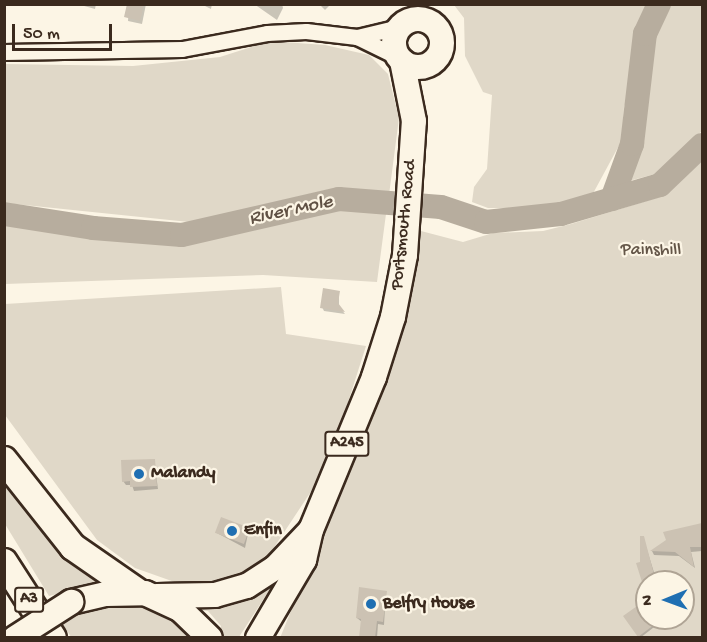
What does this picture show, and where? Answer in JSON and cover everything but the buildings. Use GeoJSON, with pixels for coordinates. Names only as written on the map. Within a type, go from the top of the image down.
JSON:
{"type":"FeatureCollection","features":[{"type":"Feature","properties":{"kind":"highway"},"geometry":{"type":"LineString","coordinates":[[4,460],[73,547],[147,594]]}},
{"type":"Feature","properties":{"kind":"highway","name":"A3"},"geometry":{"type":"LineString","coordinates":[[4,562],[53,638]]}},
{"type":"Feature","properties":{"kind":"highway","name":"A3"},"geometry":{"type":"LineString","coordinates":[[4,626],[14,638]]}},
{"type":"Feature","properties":{"kind":"main road"},"geometry":{"type":"LineString","coordinates":[[432,14],[441,34],[442,47],[432,63],[420,67],[400,59],[394,38],[404,18],[422,18],[432,14]]}},
{"type":"Feature","properties":{"kind":"main road","name":"Portsmouth Road"},"geometry":{"type":"LineString","coordinates":[[400,59],[414,120]]}},
{"type":"Feature","properties":{"kind":"main road","name":"Portsmouth Road"},"geometry":{"type":"LineString","coordinates":[[258,638],[297,576],[311,530],[381,357],[399,296],[405,255],[414,120],[432,63]]}},
{"type":"Feature","properties":{"kind":"main road","name":"Portsmouth Road"},"geometry":{"type":"LineString","coordinates":[[147,594],[215,595],[247,586],[275,568],[311,530]]}},
{"type":"Feature","properties":{"kind":"main road"},"geometry":{"type":"LineString","coordinates":[[14,638],[71,602],[106,594],[147,594],[193,619],[210,638]]}},
{"type":"Feature","properties":{"kind":"street"},"geometry":{"type":"LineString","coordinates":[[357,37],[404,18]]}},
{"type":"Feature","properties":{"kind":"street"},"geometry":{"type":"LineString","coordinates":[[4,52],[182,49],[284,31],[357,37],[400,59]]}},
{"type":"Feature","properties":{"kind":"green space"},"geometry":{"type":"Polygon","coordinates":[[[669,4],[702,5],[702,131],[655,174],[629,181],[646,124],[652,36],[669,4]]]}},
{"type":"Feature","properties":{"kind":"green space"},"geometry":{"type":"Polygon","coordinates":[[[454,5],[648,5],[640,19],[632,87],[624,107],[622,140],[590,199],[539,208],[488,208],[472,202],[474,187],[487,169],[492,95],[483,92],[465,56],[464,18],[454,5]]]}},
{"type":"Feature","properties":{"kind":"green space"},"geometry":{"type":"Polygon","coordinates":[[[270,41],[325,45],[369,55],[388,74],[399,118],[389,195],[331,189],[189,222],[5,203],[5,64],[133,66],[220,57],[270,41]]]}},
{"type":"Feature","properties":{"kind":"green space","name":"Painshill"},"geometry":{"type":"Polygon","coordinates":[[[702,161],[702,637],[280,638],[372,412],[421,231],[463,242],[493,233],[543,231],[666,195],[702,161]]]}},
{"type":"Feature","properties":{"kind":"green space"},"geometry":{"type":"Polygon","coordinates":[[[339,209],[386,214],[377,282],[263,275],[5,284],[5,223],[121,241],[191,243],[339,209]]]}},
{"type":"Feature","properties":{"kind":"green space"},"geometry":{"type":"Polygon","coordinates":[[[281,287],[286,334],[366,346],[342,421],[312,490],[269,555],[248,571],[212,585],[183,585],[135,568],[97,540],[5,415],[5,304],[281,287]]]}},
{"type":"Feature","properties":{"kind":"green space"},"geometry":{"type":"Polygon","coordinates":[[[5,485],[58,551],[109,581],[49,596],[5,524],[5,485]]]}},
{"type":"Feature","properties":{"kind":"green space"},"geometry":{"type":"Polygon","coordinates":[[[281,572],[239,637],[221,637],[221,626],[208,611],[195,610],[184,599],[281,572]]]}},
{"type":"Feature","properties":{"kind":"green space"},"geometry":{"type":"Polygon","coordinates":[[[111,601],[150,609],[197,637],[71,637],[62,623],[89,608],[111,601]]]}},
{"type":"Feature","properties":{"kind":"waterway","name":"River Mole"},"geometry":{"type":"LineString","coordinates":[[612,199],[632,144],[645,34],[659,4]]}},
{"type":"Feature","properties":{"kind":"waterway","name":"River Mole"},"geometry":{"type":"LineString","coordinates":[[4,214],[93,228],[182,235],[339,199],[441,207],[486,222],[561,214],[660,185],[702,145]]}},
{"type":"Feature","properties":{"kind":"place","name":"Malandy"},"geometry":{"type":"Point","coordinates":[139,474]}},
{"type":"Feature","properties":{"kind":"place","name":"Enfin"},"geometry":{"type":"Point","coordinates":[232,531]}},
{"type":"Feature","properties":{"kind":"place","name":"Belfry House"},"geometry":{"type":"Point","coordinates":[371,604]}}]}
